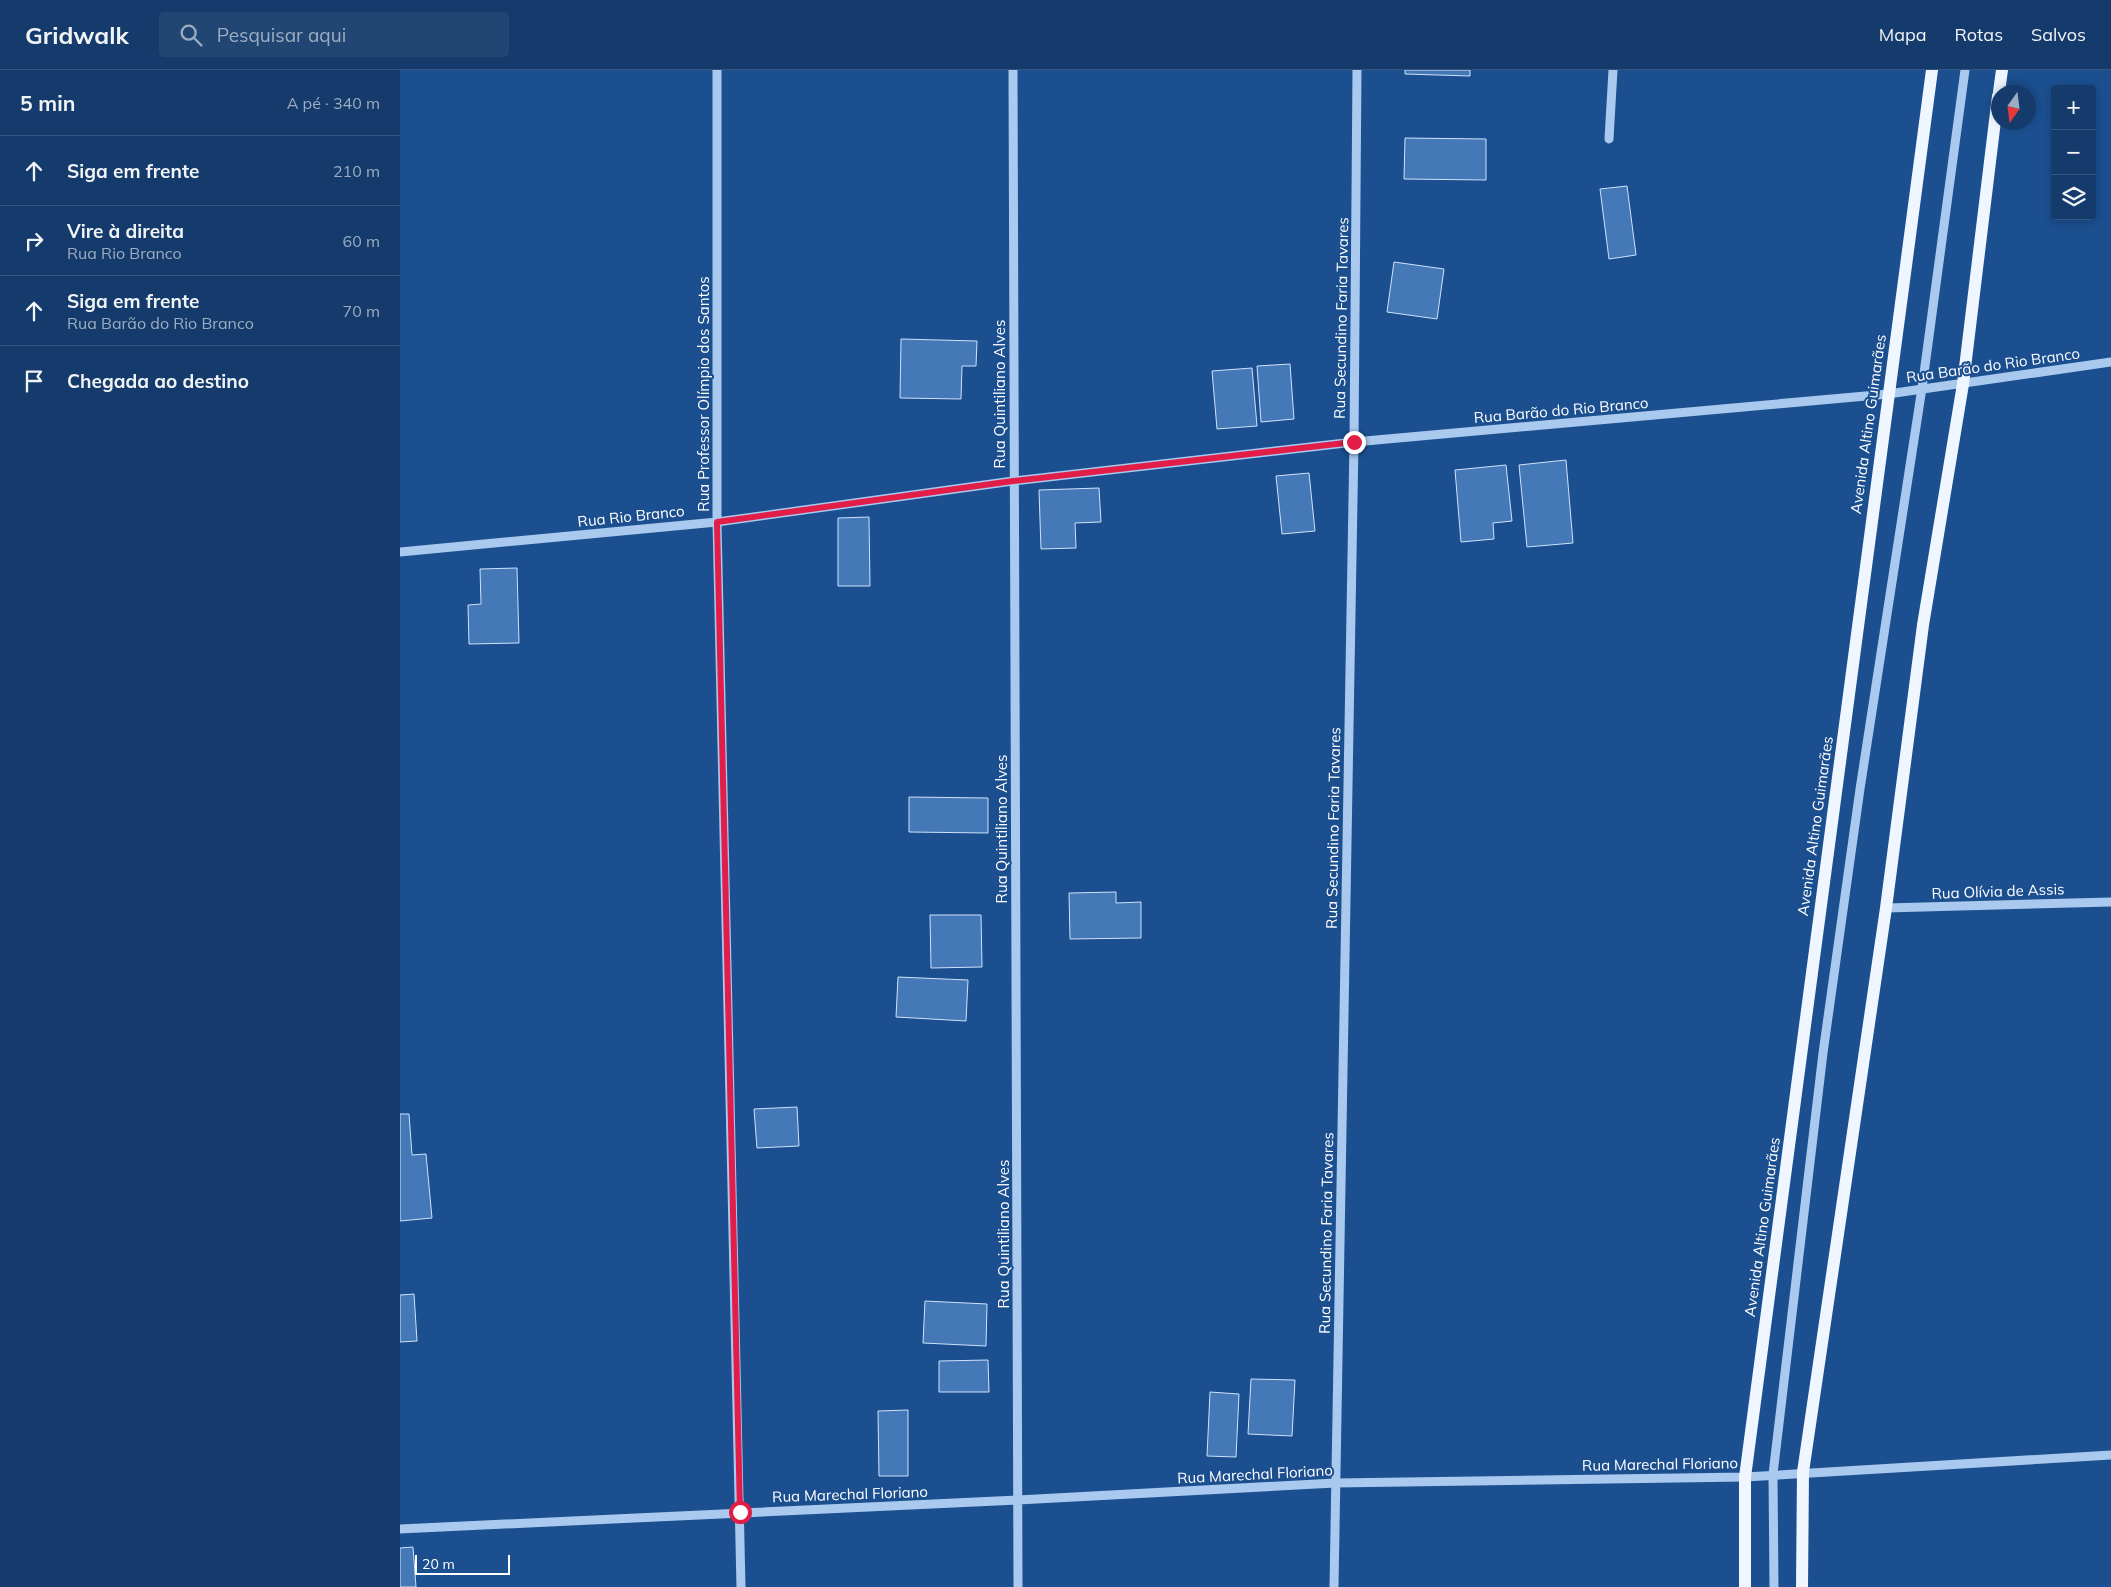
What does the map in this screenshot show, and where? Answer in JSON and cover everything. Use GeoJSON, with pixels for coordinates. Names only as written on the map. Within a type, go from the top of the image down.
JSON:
{"type":"FeatureCollection","features":[{"type":"Feature","properties":{"kind":"main road","name":"Avenida Altino Guimarães"},"geometry":{"type":"LineString","coordinates":[[1745,1587],[1745,1476],[1932,70]]}},
{"type":"Feature","properties":{"kind":"main road"},"geometry":{"type":"LineString","coordinates":[[2000,85],[2002,70]]}},
{"type":"Feature","properties":{"kind":"main road"},"geometry":{"type":"LineString","coordinates":[[1802,1587],[1803,1472],[1886,908],[1923,625],[1964,384],[1995,130]]}},
{"type":"Feature","properties":{"kind":"street","name":"Rua Professor Olímpio dos Santos"},"geometry":{"type":"LineString","coordinates":[[717,70],[717,522],[741,1587]]}},
{"type":"Feature","properties":{"kind":"street","name":"Rua Quintiliano Alves"},"geometry":{"type":"LineString","coordinates":[[1013,70],[1018,1587]]}},
{"type":"Feature","properties":{"kind":"street","name":"Rua Secundino Faria Tavares"},"geometry":{"type":"LineString","coordinates":[[1334,1587],[1354,442],[1357,70]]}},
{"type":"Feature","properties":{"kind":"street"},"geometry":{"type":"LineString","coordinates":[[1609,139],[1613,70]]}},
{"type":"Feature","properties":{"kind":"street"},"geometry":{"type":"LineString","coordinates":[[1774,1587],[1773,1474],[1823,1053],[1860,789],[1922,388],[1965,70]]}},
{"type":"Feature","properties":{"kind":"street","name":"Rua Barão do Rio Branco"},"geometry":{"type":"LineString","coordinates":[[1013,481],[1354,442],[1888,394],[2111,362]]}},
{"type":"Feature","properties":{"kind":"street","name":"Rua Rio Branco"},"geometry":{"type":"LineString","coordinates":[[400,552],[717,522],[1013,481]]}},
{"type":"Feature","properties":{"kind":"street","name":"Rua Olívia de Assis"},"geometry":{"type":"LineString","coordinates":[[1886,908],[2111,902]]}},
{"type":"Feature","properties":{"kind":"street","name":"Rua Marechal Floriano"},"geometry":{"type":"LineString","coordinates":[[400,1529],[1335,1483],[1745,1476],[2111,1454]]}},
{"type":"Feature","properties":{"kind":"building"},"geometry":{"type":"Polygon","coordinates":[[[1405,70],[1470,70],[1470,76],[1405,74],[1405,70]]]}},
{"type":"Feature","properties":{"kind":"building"},"geometry":{"type":"Polygon","coordinates":[[[1405,138],[1486,139],[1486,180],[1404,179],[1405,138]]]}},
{"type":"Feature","properties":{"kind":"building"},"geometry":{"type":"Polygon","coordinates":[[[1627,186],[1636,255],[1609,259],[1600,189],[1627,186]]]}},
{"type":"Feature","properties":{"kind":"building"},"geometry":{"type":"Polygon","coordinates":[[[1394,262],[1444,269],[1437,319],[1387,312],[1394,262]]]}},
{"type":"Feature","properties":{"kind":"building"},"geometry":{"type":"Polygon","coordinates":[[[901,339],[977,341],[976,366],[962,366],[961,399],[900,398],[901,339]]]}},
{"type":"Feature","properties":{"kind":"building"},"geometry":{"type":"Polygon","coordinates":[[[1290,364],[1294,419],[1261,422],[1257,366],[1290,364]]]}},
{"type":"Feature","properties":{"kind":"building"},"geometry":{"type":"Polygon","coordinates":[[[1252,368],[1257,426],[1217,429],[1212,371],[1252,368]]]}},
{"type":"Feature","properties":{"kind":"building"},"geometry":{"type":"Polygon","coordinates":[[[1566,460],[1573,543],[1527,547],[1519,465],[1566,460]]]}},
{"type":"Feature","properties":{"kind":"building"},"geometry":{"type":"Polygon","coordinates":[[[1506,465],[1512,521],[1493,523],[1494,539],[1461,542],[1455,470],[1506,465]]]}},
{"type":"Feature","properties":{"kind":"building"},"geometry":{"type":"Polygon","coordinates":[[[1309,473],[1315,531],[1282,534],[1276,476],[1309,473]]]}},
{"type":"Feature","properties":{"kind":"building"},"geometry":{"type":"Polygon","coordinates":[[[1099,488],[1101,522],[1075,523],[1076,548],[1041,549],[1039,490],[1099,488]]]}},
{"type":"Feature","properties":{"kind":"building"},"geometry":{"type":"Polygon","coordinates":[[[869,517],[870,586],[838,586],[838,518],[869,517]]]}},
{"type":"Feature","properties":{"kind":"building"},"geometry":{"type":"Polygon","coordinates":[[[517,568],[519,643],[469,644],[468,605],[481,604],[480,569],[517,568]]]}},
{"type":"Feature","properties":{"kind":"building"},"geometry":{"type":"Polygon","coordinates":[[[909,797],[988,798],[988,833],[909,832],[909,797]]]}},
{"type":"Feature","properties":{"kind":"building"},"geometry":{"type":"Polygon","coordinates":[[[1116,892],[1116,903],[1141,902],[1141,938],[1070,939],[1069,893],[1116,892]]]}},
{"type":"Feature","properties":{"kind":"building"},"geometry":{"type":"Polygon","coordinates":[[[930,915],[981,915],[982,967],[931,968],[930,915]]]}},
{"type":"Feature","properties":{"kind":"building"},"geometry":{"type":"Polygon","coordinates":[[[898,977],[968,980],[966,1021],[896,1017],[898,977]]]}},
{"type":"Feature","properties":{"kind":"building"},"geometry":{"type":"Polygon","coordinates":[[[797,1107],[799,1146],[757,1148],[754,1109],[797,1107]]]}},
{"type":"Feature","properties":{"kind":"building"},"geometry":{"type":"Polygon","coordinates":[[[400,1114],[409,1114],[412,1155],[426,1154],[432,1218],[400,1221],[400,1114]]]}},
{"type":"Feature","properties":{"kind":"building"},"geometry":{"type":"Polygon","coordinates":[[[414,1294],[417,1341],[400,1342],[400,1295],[414,1294]]]}},
{"type":"Feature","properties":{"kind":"building"},"geometry":{"type":"Polygon","coordinates":[[[925,1301],[987,1304],[986,1346],[923,1343],[925,1301]]]}},
{"type":"Feature","properties":{"kind":"building"},"geometry":{"type":"Polygon","coordinates":[[[988,1360],[989,1392],[939,1392],[939,1361],[988,1360]]]}},
{"type":"Feature","properties":{"kind":"building"},"geometry":{"type":"Polygon","coordinates":[[[1251,1379],[1295,1380],[1292,1436],[1248,1434],[1251,1379]]]}},
{"type":"Feature","properties":{"kind":"building"},"geometry":{"type":"Polygon","coordinates":[[[1210,1392],[1239,1394],[1236,1457],[1207,1456],[1210,1392]]]}},
{"type":"Feature","properties":{"kind":"building"},"geometry":{"type":"Polygon","coordinates":[[[908,1410],[908,1476],[879,1476],[878,1411],[908,1410]]]}},
{"type":"Feature","properties":{"kind":"building"},"geometry":{"type":"Polygon","coordinates":[[[413,1547],[416,1587],[400,1587],[400,1548],[413,1547]]]}},
{"type":"Feature","properties":{"kind":"route"},"geometry":{"type":"LineString","coordinates":[[740,1512],[717,522],[1013,481],[1354,442]]}}]}
